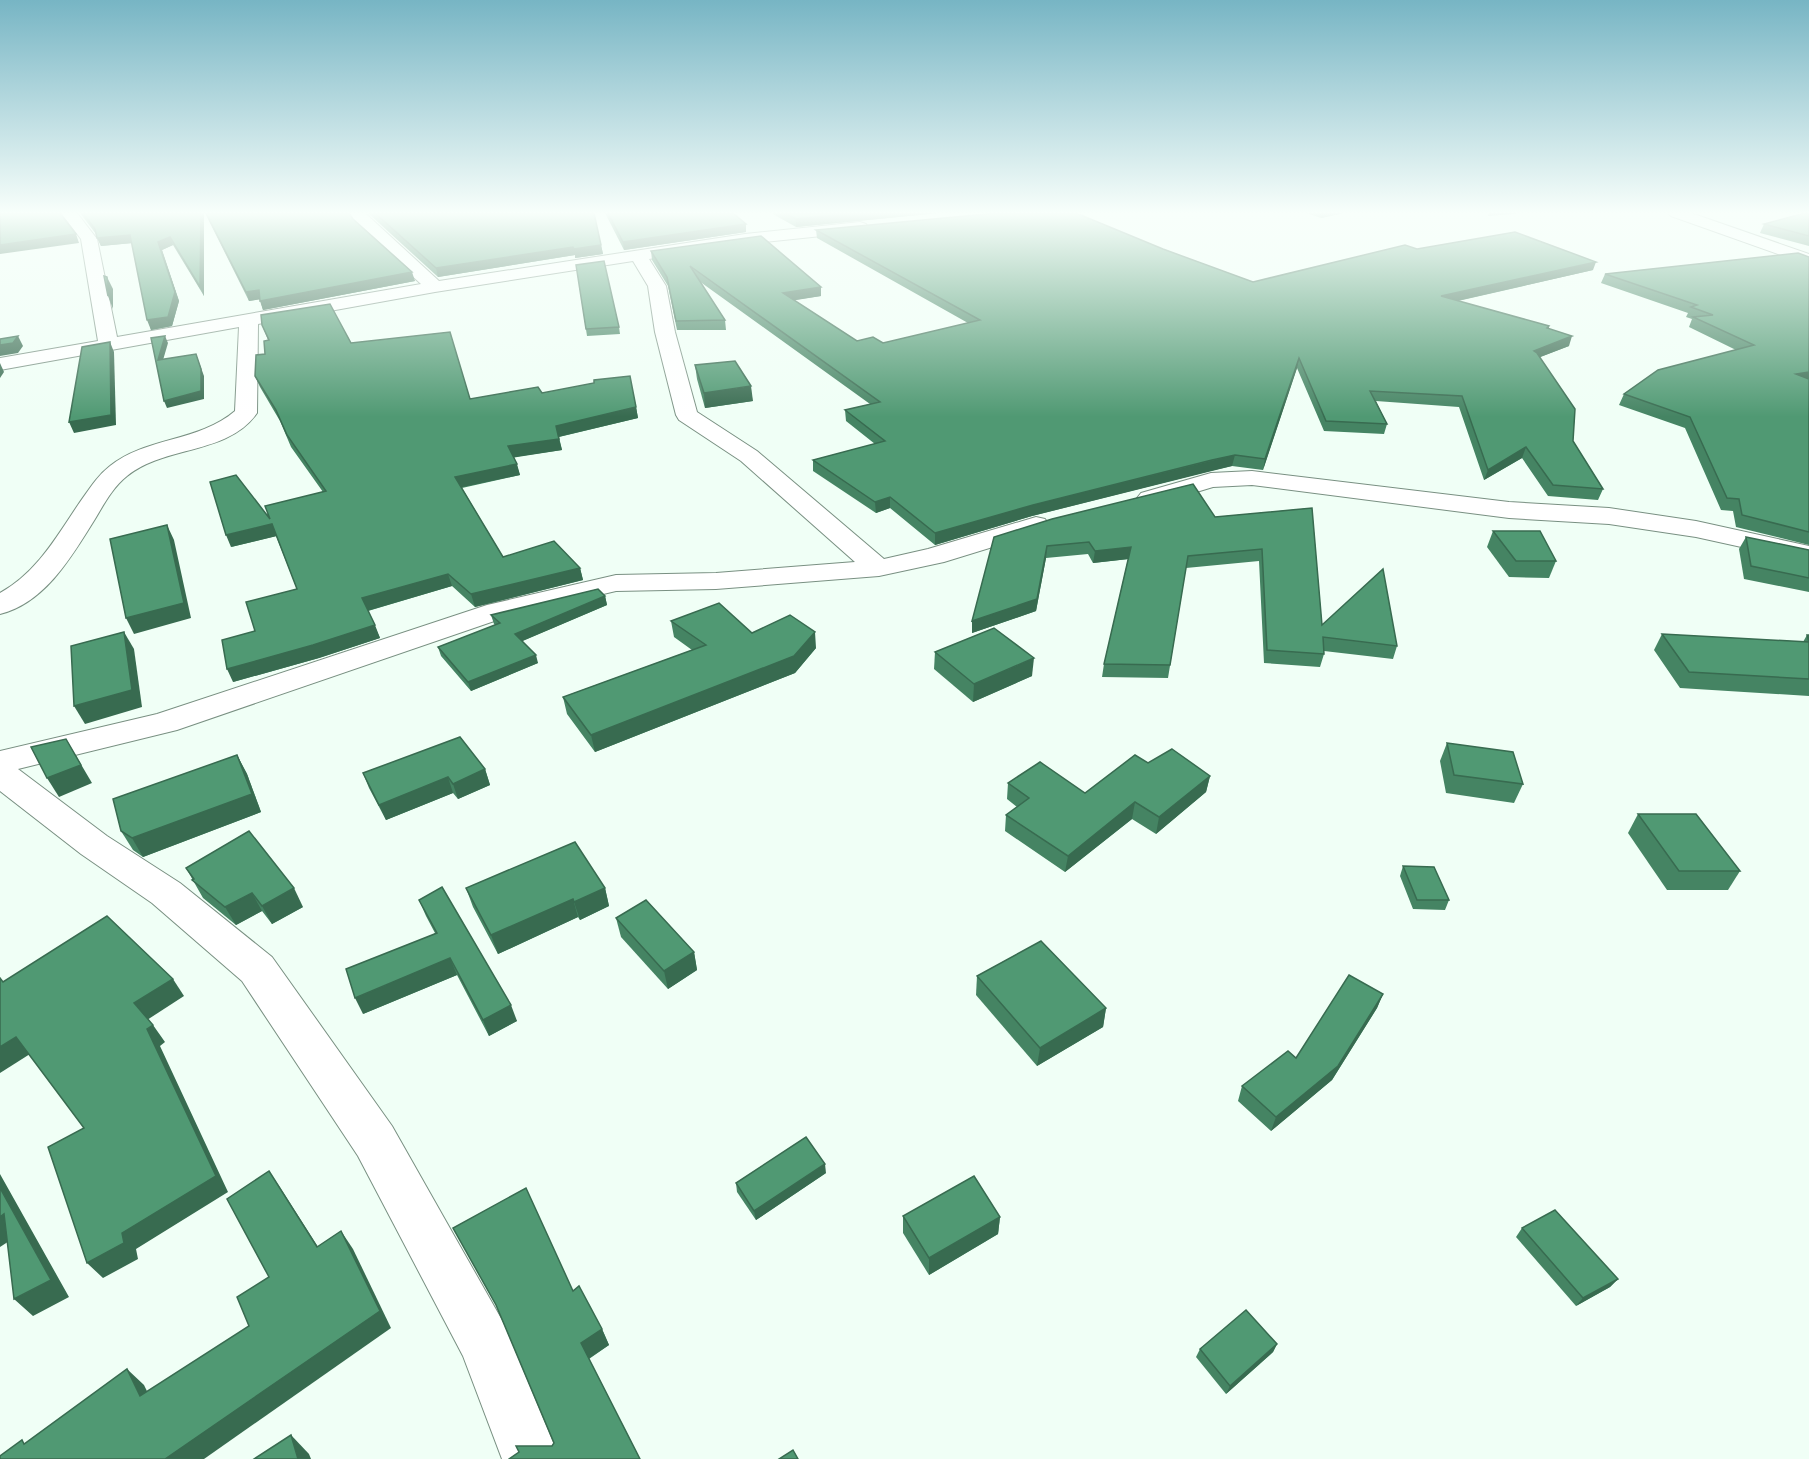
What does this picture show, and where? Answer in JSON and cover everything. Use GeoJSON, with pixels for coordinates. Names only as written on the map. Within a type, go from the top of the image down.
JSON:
{"type":"FeatureCollection","features":[{"type":"Feature","properties":{"kind":"street"},"geometry":{"type":"LineString","coordinates":[[97,281],[109,346]]}},
{"type":"Feature","properties":{"kind":"street"},"geometry":{"type":"LineString","coordinates":[[428,281],[435,287]]}},
{"type":"Feature","properties":{"kind":"street"},"geometry":{"type":"LineString","coordinates":[[0,364],[473,281]]}},
{"type":"Feature","properties":{"kind":"street"},"geometry":{"type":"LineString","coordinates":[[654,281],[687,415],[749,456],[879,568]]}},
{"type":"Feature","properties":{"kind":"street"},"geometry":{"type":"LineString","coordinates":[[0,604],[20,595],[51,566],[103,486],[124,466],[236,424],[246,413],[249,321]]}},
{"type":"Feature","properties":{"kind":"street"},"geometry":{"type":"LineString","coordinates":[[1120,505],[1211,480],[1252,478],[1509,510],[1609,516],[1696,529],[1809,554]]}},
{"type":"Feature","properties":{"kind":"street"},"geometry":{"type":"LineString","coordinates":[[0,762],[165,723],[497,611],[615,583],[716,581],[879,568],[934,556],[1064,518]]}},
{"type":"Feature","properties":{"kind":"street"},"geometry":{"type":"LineString","coordinates":[[0,773],[94,845],[166,893],[258,969],[375,1141],[484,1341],[531,1459]]}},
{"type":"Feature","properties":{"kind":"building"},"geometry":{"type":"Polygon","coordinates":[[[139,281],[171,281],[175,292],[168,317],[147,320],[139,281]]]}},
{"type":"Feature","properties":{"kind":"building"},"geometry":{"type":"Polygon","coordinates":[[[240,281],[364,281],[260,301],[259,290],[246,292],[240,281]]]}},
{"type":"Feature","properties":{"kind":"building"},"geometry":{"type":"Polygon","coordinates":[[[579,281],[609,281],[619,327],[586,329],[579,281]]]}},
{"type":"Feature","properties":{"kind":"building"},"geometry":{"type":"Polygon","coordinates":[[[668,281],[700,281],[725,320],[676,321],[668,281]]]}},
{"type":"Feature","properties":{"kind":"building"},"geometry":{"type":"Polygon","coordinates":[[[711,281],[814,281],[821,287],[783,293],[857,341],[873,337],[883,343],[980,320],[909,281],[1509,281],[1441,296],[1549,326],[1547,328],[1572,336],[1534,351],[1575,409],[1573,441],[1603,489],[1553,485],[1526,447],[1488,470],[1462,396],[1370,391],[1387,424],[1326,421],[1299,358],[1265,459],[1235,455],[1212,460],[1033,505],[935,533],[890,497],[875,502],[813,460],[885,441],[845,410],[880,402],[711,281]]]}},
{"type":"Feature","properties":{"kind":"building"},"geometry":{"type":"Polygon","coordinates":[[[1626,281],[1809,281],[1809,372],[1796,374],[1809,379],[1809,532],[1742,515],[1739,499],[1727,498],[1690,417],[1624,394],[1658,370],[1754,345],[1693,317],[1713,315],[1691,307],[1697,305],[1626,281]]]}},
{"type":"Feature","properties":{"kind":"building"},"geometry":{"type":"Polygon","coordinates":[[[330,304],[351,343],[450,332],[470,399],[538,387],[542,393],[594,383],[594,380],[630,376],[636,407],[556,426],[559,439],[508,446],[517,464],[455,477],[503,557],[554,541],[580,568],[471,594],[448,574],[362,598],[375,625],[227,669],[222,640],[255,631],[246,602],[297,589],[272,524],[226,535],[210,482],[236,475],[270,519],[265,506],[326,491],[287,435],[276,410],[255,376],[256,355],[265,354],[264,341],[269,340],[262,325],[261,315],[330,304]]]}},
{"type":"Feature","properties":{"kind":"building"},"geometry":{"type":"Polygon","coordinates":[[[18,336],[13,343],[0,345],[0,339],[18,336]]]}},
{"type":"Feature","properties":{"kind":"building"},"geometry":{"type":"Polygon","coordinates":[[[165,336],[158,360],[196,354],[201,369],[201,391],[164,401],[151,338],[165,336]]]}},
{"type":"Feature","properties":{"kind":"building"},"geometry":{"type":"Polygon","coordinates":[[[110,342],[111,415],[69,422],[82,347],[110,342]]]}},
{"type":"Feature","properties":{"kind":"building"},"geometry":{"type":"Polygon","coordinates":[[[735,361],[751,386],[704,393],[695,365],[735,361]]]}},
{"type":"Feature","properties":{"kind":"building"},"geometry":{"type":"Polygon","coordinates":[[[1193,484],[1215,517],[1312,508],[1322,625],[1383,569],[1397,646],[1323,637],[1324,654],[1267,650],[1262,549],[1188,556],[1170,665],[1104,664],[1131,547],[1095,551],[1089,542],[1047,546],[1037,599],[972,621],[994,537],[1052,519],[1193,484]]]}},
{"type":"Feature","properties":{"kind":"building"},"geometry":{"type":"Polygon","coordinates":[[[167,525],[184,603],[126,618],[110,539],[167,525]]]}},
{"type":"Feature","properties":{"kind":"building"},"geometry":{"type":"Polygon","coordinates":[[[1493,531],[1540,531],[1556,561],[1516,561],[1493,531]]]}},
{"type":"Feature","properties":{"kind":"building"},"geometry":{"type":"Polygon","coordinates":[[[1746,537],[1809,550],[1809,578],[1751,566],[1746,537]]]}},
{"type":"Feature","properties":{"kind":"building"},"geometry":{"type":"Polygon","coordinates":[[[598,589],[605,596],[515,634],[536,655],[468,682],[438,647],[500,623],[491,615],[598,589]]]}},
{"type":"Feature","properties":{"kind":"building"},"geometry":{"type":"Polygon","coordinates":[[[719,603],[752,633],[790,615],[815,632],[794,656],[591,735],[563,697],[706,645],[671,621],[719,603]]]}},
{"type":"Feature","properties":{"kind":"building"},"geometry":{"type":"Polygon","coordinates":[[[994,628],[1034,658],[974,684],[935,652],[994,628]]]}},
{"type":"Feature","properties":{"kind":"building"},"geometry":{"type":"Polygon","coordinates":[[[124,632],[132,690],[74,706],[71,646],[124,632]]]}},
{"type":"Feature","properties":{"kind":"building"},"geometry":{"type":"Polygon","coordinates":[[[1662,634],[1809,642],[1809,679],[1689,672],[1662,634]]]}},
{"type":"Feature","properties":{"kind":"building"},"geometry":{"type":"Polygon","coordinates":[[[460,737],[485,769],[453,784],[448,777],[379,805],[363,773],[460,737]]]}},
{"type":"Feature","properties":{"kind":"building"},"geometry":{"type":"Polygon","coordinates":[[[66,739],[81,765],[47,778],[31,747],[66,739]]]}},
{"type":"Feature","properties":{"kind":"building"},"geometry":{"type":"Polygon","coordinates":[[[1447,743],[1513,752],[1523,784],[1454,775],[1447,743]]]}},
{"type":"Feature","properties":{"kind":"building"},"geometry":{"type":"Polygon","coordinates":[[[1172,749],[1210,776],[1159,817],[1135,802],[1068,856],[1006,815],[1029,798],[1008,783],[1040,762],[1085,793],[1135,755],[1148,763],[1172,749]]]}},
{"type":"Feature","properties":{"kind":"building"},"geometry":{"type":"Polygon","coordinates":[[[237,755],[252,794],[132,838],[121,831],[113,799],[237,755]]]}},
{"type":"Feature","properties":{"kind":"building"},"geometry":{"type":"Polygon","coordinates":[[[1638,814],[1696,814],[1740,871],[1679,871],[1638,814]]]}},
{"type":"Feature","properties":{"kind":"building"},"geometry":{"type":"Polygon","coordinates":[[[249,831],[294,888],[262,906],[252,893],[225,907],[192,880],[194,879],[186,868],[249,831]]]}},
{"type":"Feature","properties":{"kind":"building"},"geometry":{"type":"Polygon","coordinates":[[[575,842],[605,888],[574,902],[573,899],[491,935],[466,888],[575,842]]]}},
{"type":"Feature","properties":{"kind":"building"},"geometry":{"type":"Polygon","coordinates":[[[1403,866],[1434,867],[1449,900],[1417,900],[1403,866]]]}},
{"type":"Feature","properties":{"kind":"building"},"geometry":{"type":"Polygon","coordinates":[[[442,887],[511,1005],[483,1020],[450,958],[355,998],[346,969],[437,933],[419,900],[442,887]]]}},
{"type":"Feature","properties":{"kind":"building"},"geometry":{"type":"Polygon","coordinates":[[[646,900],[694,952],[664,971],[616,918],[646,900]]]}},
{"type":"Feature","properties":{"kind":"building"},"geometry":{"type":"Polygon","coordinates":[[[107,916],[173,979],[134,1003],[153,1025],[147,1029],[216,1176],[122,1233],[124,1243],[87,1263],[48,1147],[84,1128],[16,1037],[0,1047],[0,978],[3,982],[107,916]]]}},
{"type":"Feature","properties":{"kind":"building"},"geometry":{"type":"Polygon","coordinates":[[[1041,941],[1106,1008],[1040,1048],[977,976],[1041,941]]]}},
{"type":"Feature","properties":{"kind":"building"},"geometry":{"type":"Polygon","coordinates":[[[1349,975],[1383,994],[1338,1066],[1276,1117],[1242,1086],[1288,1051],[1296,1058],[1349,975]]]}},
{"type":"Feature","properties":{"kind":"building"},"geometry":{"type":"Polygon","coordinates":[[[806,1137],[825,1164],[754,1211],[736,1183],[806,1137]]]}},
{"type":"Feature","properties":{"kind":"building"},"geometry":{"type":"Polygon","coordinates":[[[269,1171],[317,1247],[341,1231],[380,1311],[165,1459],[0,1459],[0,1456],[22,1440],[24,1444],[127,1369],[140,1396],[249,1326],[237,1297],[269,1277],[227,1199],[269,1171]]]}},
{"type":"Feature","properties":{"kind":"building"},"geometry":{"type":"Polygon","coordinates":[[[974,1176],[1000,1217],[929,1258],[903,1216],[974,1176]]]}},
{"type":"Feature","properties":{"kind":"building"},"geometry":{"type":"Polygon","coordinates":[[[0,1188],[51,1280],[14,1299],[4,1214],[0,1217],[0,1188]]]}},
{"type":"Feature","properties":{"kind":"building"},"geometry":{"type":"Polygon","coordinates":[[[526,1188],[573,1291],[579,1286],[602,1329],[581,1343],[640,1459],[509,1459],[519,1452],[516,1446],[552,1446],[554,1443],[496,1305],[453,1228],[526,1188]]]}},
{"type":"Feature","properties":{"kind":"building"},"geometry":{"type":"Polygon","coordinates":[[[1555,1210],[1618,1279],[1583,1298],[1522,1228],[1555,1210]]]}},
{"type":"Feature","properties":{"kind":"building"},"geometry":{"type":"Polygon","coordinates":[[[1246,1310],[1277,1344],[1230,1386],[1200,1349],[1246,1310]]]}},
{"type":"Feature","properties":{"kind":"building"},"geometry":{"type":"Polygon","coordinates":[[[291,1435],[298,1459],[254,1459],[291,1435]]]}},
{"type":"Feature","properties":{"kind":"building"},"geometry":{"type":"Polygon","coordinates":[[[793,1450],[798,1459],[779,1459],[793,1450]]]}}]}
